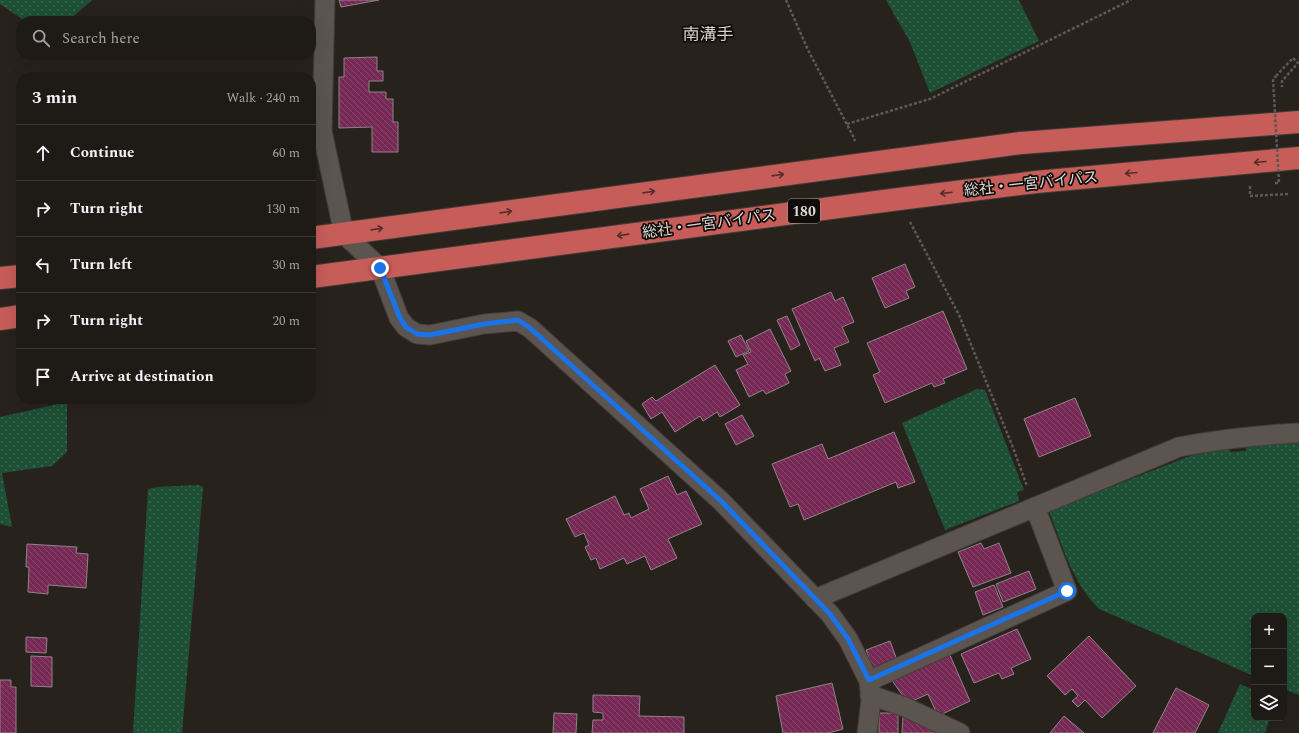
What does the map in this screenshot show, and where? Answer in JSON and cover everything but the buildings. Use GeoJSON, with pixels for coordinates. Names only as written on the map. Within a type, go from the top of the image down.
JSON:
{"type":"FeatureCollection","features":[{"type":"Feature","properties":{"kind":"highway"},"geometry":{"type":"LineString","coordinates":[[316,237],[1021,143],[1299,122]]}},
{"type":"Feature","properties":{"kind":"highway","name":"総社・一宮バイパス"},"geometry":{"type":"LineString","coordinates":[[316,276],[1036,182],[1299,158]]}},
{"type":"Feature","properties":{"kind":"highway"},"geometry":{"type":"LineString","coordinates":[[0,278],[16,276]]}},
{"type":"Feature","properties":{"kind":"highway"},"geometry":{"type":"LineString","coordinates":[[0,319],[16,317]]}},
{"type":"Feature","properties":{"kind":"street"},"geometry":{"type":"LineString","coordinates":[[325,0],[322,131],[344,234],[380,268],[400,318],[406,327],[417,334],[430,335],[484,324],[518,320],[530,328],[721,501],[830,614],[848,639],[870,688],[871,700],[867,733]]}},
{"type":"Feature","properties":{"kind":"street"},"geometry":{"type":"LineString","coordinates":[[815,599],[1179,447],[1268,434],[1299,433]]}},
{"type":"Feature","properties":{"kind":"street"},"geometry":{"type":"LineString","coordinates":[[870,688],[1067,591],[1035,507]]}},
{"type":"Feature","properties":{"kind":"street"},"geometry":{"type":"LineString","coordinates":[[870,688],[905,707],[960,733]]}},
{"type":"Feature","properties":{"kind":"path"},"geometry":{"type":"LineString","coordinates":[[786,0],[808,50],[853,136],[861,164]]}},
{"type":"Feature","properties":{"kind":"path"},"geometry":{"type":"LineString","coordinates":[[846,124],[865,120],[930,99],[1131,0]]}},
{"type":"Feature","properties":{"kind":"path"},"geometry":{"type":"LineString","coordinates":[[1275,183],[1279,183],[1273,79],[1293,58],[1298,63],[1282,81],[1282,87]]}},
{"type":"Feature","properties":{"kind":"path"},"geometry":{"type":"LineString","coordinates":[[1253,184],[1250,185],[1250,196],[1288,194]]}},
{"type":"Feature","properties":{"kind":"path"},"geometry":{"type":"LineString","coordinates":[[899,199],[959,315],[1012,445],[1035,507]]}},
{"type":"Feature","properties":{"kind":"green space"},"geometry":{"type":"Polygon","coordinates":[[[0,0],[92,0],[74,16],[18,16],[0,4],[0,0]]]}},
{"type":"Feature","properties":{"kind":"green space"},"geometry":{"type":"Polygon","coordinates":[[[886,0],[1019,0],[1039,41],[930,93],[910,42],[886,0]]]}},
{"type":"Feature","properties":{"kind":"green space"},"geometry":{"type":"Polygon","coordinates":[[[977,389],[985,390],[1024,490],[1017,492],[1019,501],[945,530],[902,423],[977,389]]]}},
{"type":"Feature","properties":{"kind":"green space"},"geometry":{"type":"Polygon","coordinates":[[[58,404],[67,404],[67,452],[52,466],[2,473],[12,527],[0,524],[0,417],[58,404]]]}},
{"type":"Feature","properties":{"kind":"green space"},"geometry":{"type":"Polygon","coordinates":[[[1299,443],[1299,695],[1287,690],[1287,613],[1251,613],[1251,675],[1099,609],[1081,587],[1069,563],[1049,511],[1190,456],[1230,448],[1230,452],[1246,451],[1246,446],[1299,443]]]}},
{"type":"Feature","properties":{"kind":"green space"},"geometry":{"type":"Polygon","coordinates":[[[198,485],[203,487],[182,733],[133,733],[148,489],[157,487],[198,485]]]}},
{"type":"Feature","properties":{"kind":"green space"},"geometry":{"type":"Polygon","coordinates":[[[1240,684],[1251,689],[1251,721],[1269,721],[1265,733],[1218,733],[1240,684]]]}},
{"type":"Feature","properties":{"kind":"district","name":"南溝手"},"geometry":{"type":"Point","coordinates":[708,35]}},
{"type":"Feature","properties":{"kind":"route"},"geometry":{"type":"LineString","coordinates":[[380,268],[400,318],[406,327],[417,334],[430,335],[484,324],[518,320],[530,328],[721,501],[830,614],[848,639],[869,680],[1067,591]]}}]}
